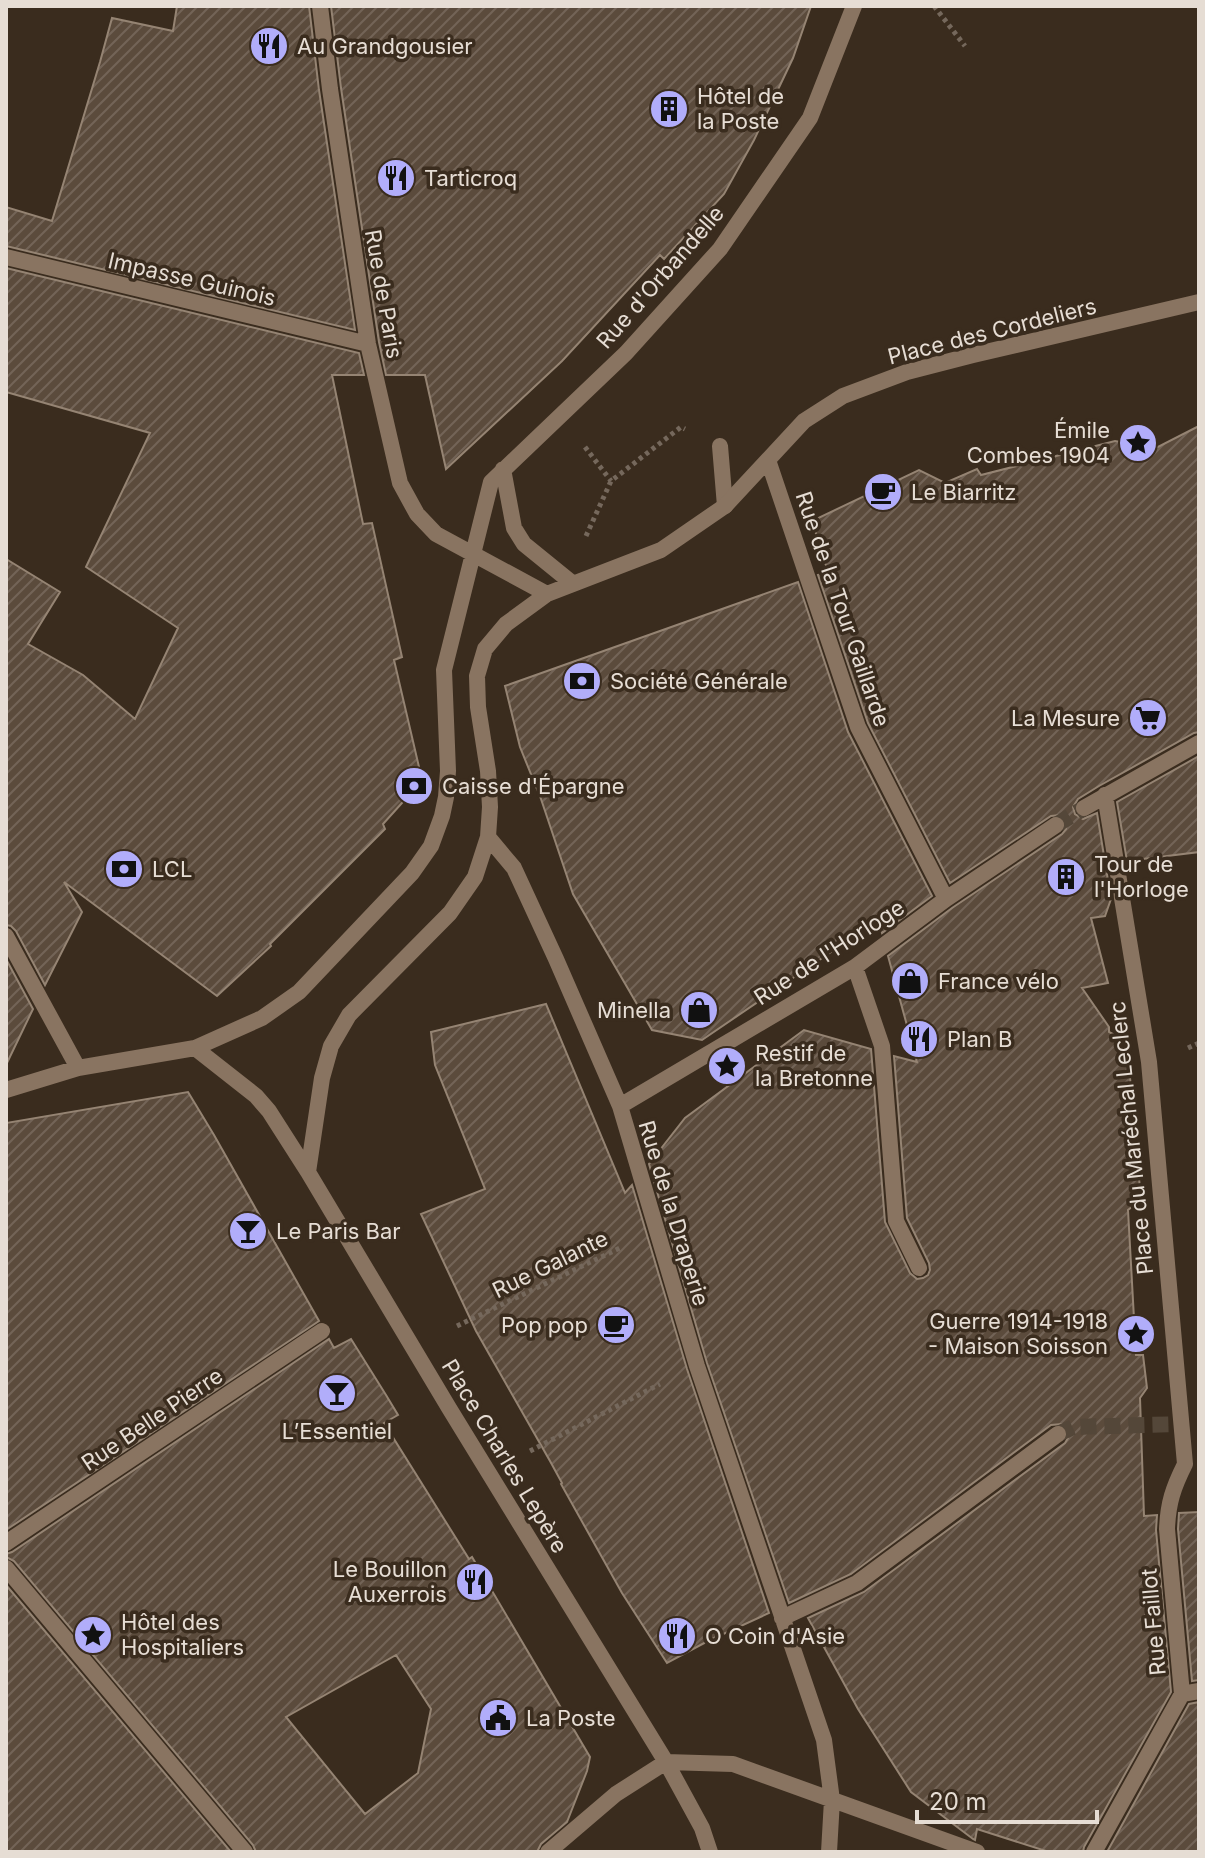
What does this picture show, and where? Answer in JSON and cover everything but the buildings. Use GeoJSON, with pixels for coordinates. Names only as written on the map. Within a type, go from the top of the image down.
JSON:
{"type":"FeatureCollection","features":[{"type":"Feature","properties":{"kind":"street","name":"Rue de Paris"},"geometry":{"type":"LineString","coordinates":[[320,6],[368,344],[400,483],[417,514],[436,534],[547,594]]}},
{"type":"Feature","properties":{"kind":"street","name":"Rue d'Orbandelle"},"geometry":{"type":"LineString","coordinates":[[473,555],[491,482],[626,353],[720,249],[810,118],[854,6]]}},
{"type":"Feature","properties":{"kind":"street","name":"Impasse Guinois"},"geometry":{"type":"LineString","coordinates":[[6,257],[368,344]]}},
{"type":"Feature","properties":{"kind":"street","name":"Place des Cordeliers"},"geometry":{"type":"LineString","coordinates":[[547,594],[661,550],[725,506],[804,421],[843,396],[907,372],[1199,302]]}},
{"type":"Feature","properties":{"kind":"street"},"geometry":{"type":"LineString","coordinates":[[720,446],[725,506]]}},
{"type":"Feature","properties":{"kind":"street","name":"Rue de la Tour Gaillarde"},"geometry":{"type":"LineString","coordinates":[[768,460],[858,727],[946,899]]}},
{"type":"Feature","properties":{"kind":"street"},"geometry":{"type":"LineString","coordinates":[[503,469],[514,528],[524,544],[572,583]]}},
{"type":"Feature","properties":{"kind":"street"},"geometry":{"type":"LineString","coordinates":[[6,1090],[78,1068],[195,1048],[262,1018],[299,992],[412,873],[431,846],[446,797],[448,771],[444,670],[473,555]]}},
{"type":"Feature","properties":{"kind":"street"},"geometry":{"type":"LineString","coordinates":[[308,1172],[322,1078],[331,1046],[349,1015],[450,913],[475,877],[488,837],[490,807],[477,676],[485,649],[506,624],[547,594]]}},
{"type":"Feature","properties":{"kind":"street"},"geometry":{"type":"LineString","coordinates":[[1084,808],[1199,743]]}},
{"type":"Feature","properties":{"kind":"street","name":"Place du Maréchal Leclerc"},"geometry":{"type":"LineString","coordinates":[[1105,795],[1149,1062],[1192,1464]]}},
{"type":"Feature","properties":{"kind":"street","name":"Rue de l'Horloge"},"geometry":{"type":"LineString","coordinates":[[620,1106],[855,967],[946,899],[1056,825]]}},
{"type":"Feature","properties":{"kind":"street","name":"Rue de la Draperie"},"geometry":{"type":"LineString","coordinates":[[488,837],[514,868],[620,1106],[697,1366],[824,1740],[832,1800],[829,1852]]}},
{"type":"Feature","properties":{"kind":"street"},"geometry":{"type":"LineString","coordinates":[[6,936],[78,1068]]}},
{"type":"Feature","properties":{"kind":"street"},"geometry":{"type":"LineString","coordinates":[[855,967],[882,1046],[896,1221],[919,1268]]}},
{"type":"Feature","properties":{"kind":"street","name":"Place Charles Lepère"},"geometry":{"type":"LineString","coordinates":[[195,1048],[256,1096],[269,1111],[666,1762],[702,1828],[710,1852]]}},
{"type":"Feature","properties":{"kind":"street","name":"Rue Belle Pierre"},"geometry":{"type":"LineString","coordinates":[[6,1543],[322,1331]]}},
{"type":"Feature","properties":{"kind":"street"},"geometry":{"type":"LineString","coordinates":[[782,1618],[857,1583],[1058,1434]]}},
{"type":"Feature","properties":{"kind":"street","name":"Rue Faillot"},"geometry":{"type":"LineString","coordinates":[[1094,1852],[1182,1694],[1167,1529],[1173,1487],[1192,1464]]}},
{"type":"Feature","properties":{"kind":"street"},"geometry":{"type":"LineString","coordinates":[[6,1568],[245,1852]]}},
{"type":"Feature","properties":{"kind":"street"},"geometry":{"type":"LineString","coordinates":[[1182,1694],[1199,1691]]}},
{"type":"Feature","properties":{"kind":"street"},"geometry":{"type":"LineString","coordinates":[[548,1852],[616,1794],[666,1762],[733,1764],[977,1852]]}},
{"type":"Feature","properties":{"kind":"path"},"geometry":{"type":"LineString","coordinates":[[934,6],[965,46]]}},
{"type":"Feature","properties":{"kind":"path"},"geometry":{"type":"LineString","coordinates":[[572,583],[576,558],[611,481],[681,427],[720,446]]}},
{"type":"Feature","properties":{"kind":"path","name":"Rue Galante"},"geometry":{"type":"LineString","coordinates":[[457,1326],[657,1230]]}},
{"type":"Feature","properties":{"kind":"path"},"geometry":{"type":"LineString","coordinates":[[530,1451],[697,1366]]}},
{"type":"Feature","properties":{"kind":"tunnel"},"geometry":{"type":"LineString","coordinates":[[1056,825],[1084,808]]}},
{"type":"Feature","properties":{"kind":"tunnel"},"geometry":{"type":"LineString","coordinates":[[1058,1434],[1073,1427],[1182,1424]]}},
{"type":"Feature","properties":{"kind":"place","name":"Au Grandgousier"},"geometry":{"type":"Point","coordinates":[269,46]}},
{"type":"Feature","properties":{"kind":"place","name":"Hôtel de la Poste"},"geometry":{"type":"Point","coordinates":[669,109]}},
{"type":"Feature","properties":{"kind":"place","name":"Tarticroq"},"geometry":{"type":"Point","coordinates":[396,178]}},
{"type":"Feature","properties":{"kind":"place","name":"Émile Combes 1904"},"geometry":{"type":"Point","coordinates":[1138,443]}},
{"type":"Feature","properties":{"kind":"place","name":"Le Biarritz"},"geometry":{"type":"Point","coordinates":[883,492]}},
{"type":"Feature","properties":{"kind":"place","name":"Société Générale"},"geometry":{"type":"Point","coordinates":[582,681]}},
{"type":"Feature","properties":{"kind":"place","name":"La Mesure"},"geometry":{"type":"Point","coordinates":[1148,718]}},
{"type":"Feature","properties":{"kind":"place","name":"Caisse d'Épargne"},"geometry":{"type":"Point","coordinates":[414,786]}},
{"type":"Feature","properties":{"kind":"place","name":"LCL"},"geometry":{"type":"Point","coordinates":[124,869]}},
{"type":"Feature","properties":{"kind":"place","name":"Tour de l'Horloge"},"geometry":{"type":"Point","coordinates":[1066,877]}},
{"type":"Feature","properties":{"kind":"place","name":"France vélo"},"geometry":{"type":"Point","coordinates":[910,981]}},
{"type":"Feature","properties":{"kind":"place","name":"Minella"},"geometry":{"type":"Point","coordinates":[699,1010]}},
{"type":"Feature","properties":{"kind":"place","name":"Plan B"},"geometry":{"type":"Point","coordinates":[919,1039]}},
{"type":"Feature","properties":{"kind":"place","name":"Restif de la Bretonne"},"geometry":{"type":"Point","coordinates":[727,1066]}},
{"type":"Feature","properties":{"kind":"place","name":"Le Paris Bar"},"geometry":{"type":"Point","coordinates":[248,1231]}},
{"type":"Feature","properties":{"kind":"place","name":"Pop pop"},"geometry":{"type":"Point","coordinates":[616,1325]}},
{"type":"Feature","properties":{"kind":"place","name":"Guerre 1914-1918 - Maison Soisson"},"geometry":{"type":"Point","coordinates":[1136,1334]}},
{"type":"Feature","properties":{"kind":"place","name":"L’Essentiel"},"geometry":{"type":"Point","coordinates":[337,1393]}},
{"type":"Feature","properties":{"kind":"place","name":"Le Bouillon Auxerrois"},"geometry":{"type":"Point","coordinates":[475,1582]}},
{"type":"Feature","properties":{"kind":"place","name":"Hôtel des Hospitaliers"},"geometry":{"type":"Point","coordinates":[93,1635]}},
{"type":"Feature","properties":{"kind":"place","name":"O Coin d'Asie"},"geometry":{"type":"Point","coordinates":[677,1636]}},
{"type":"Feature","properties":{"kind":"place","name":"La Poste"},"geometry":{"type":"Point","coordinates":[498,1718]}}]}
